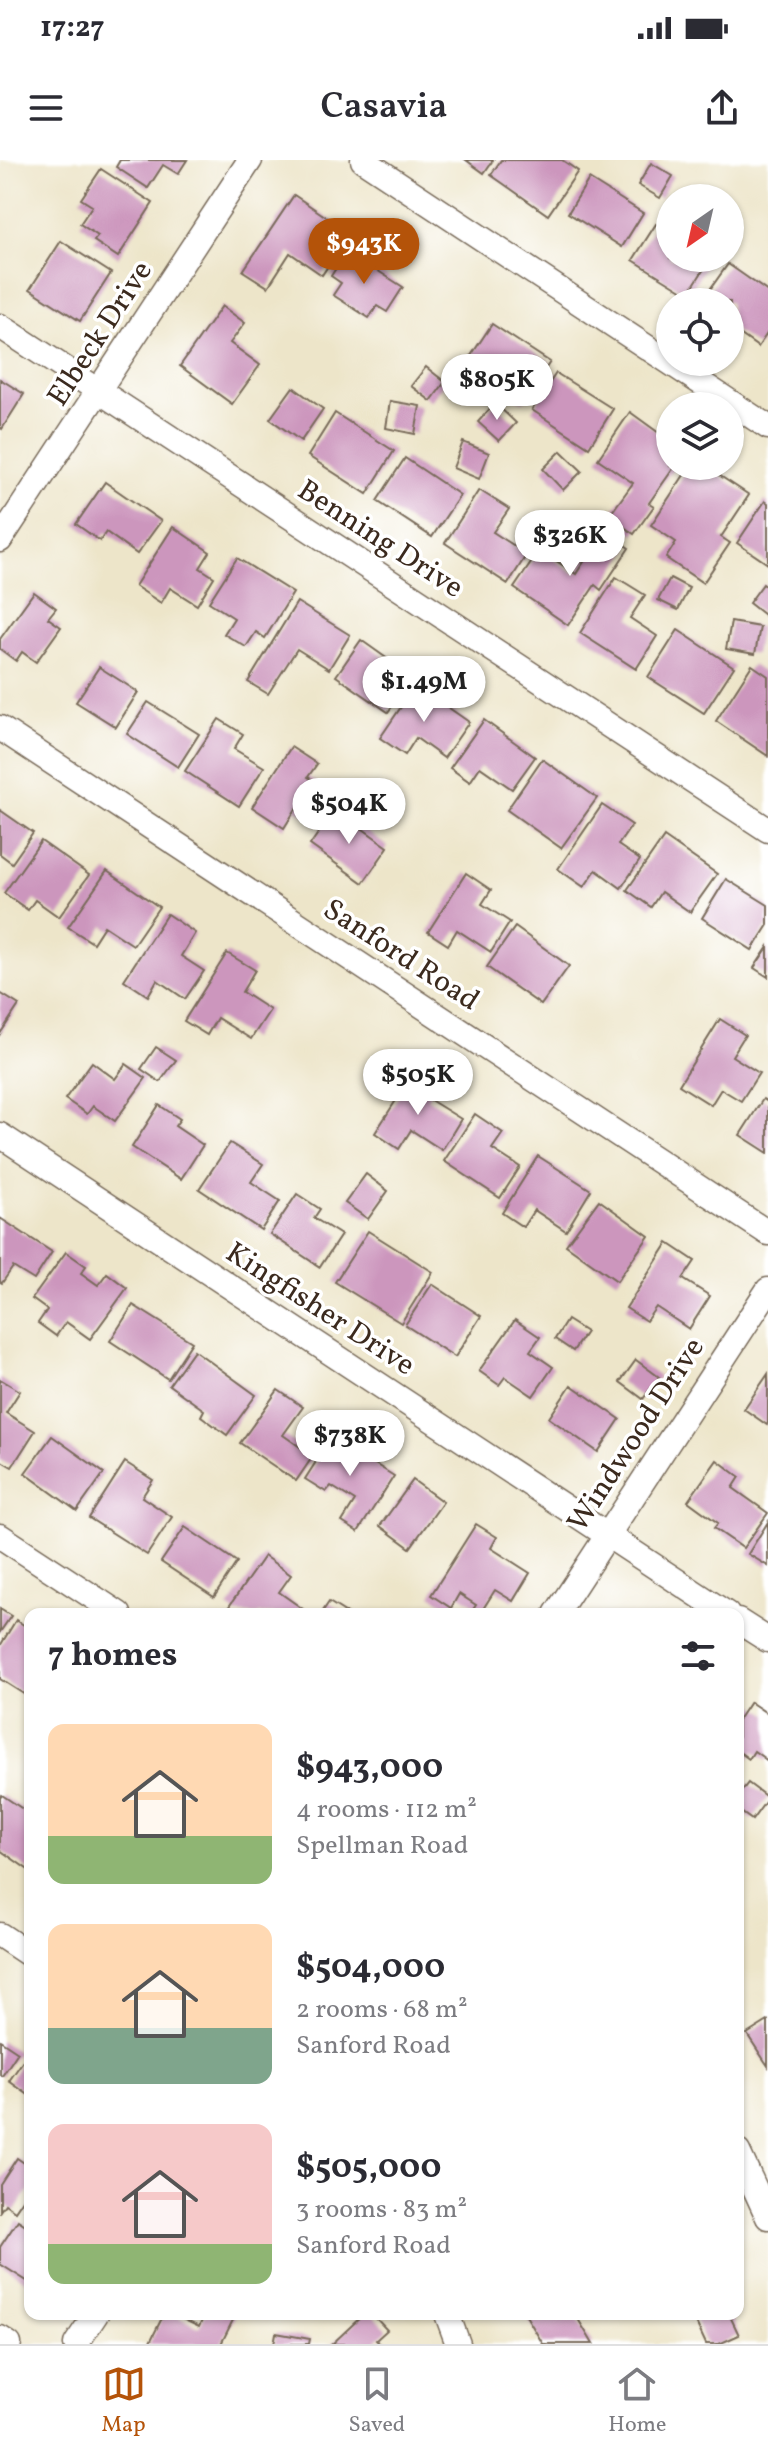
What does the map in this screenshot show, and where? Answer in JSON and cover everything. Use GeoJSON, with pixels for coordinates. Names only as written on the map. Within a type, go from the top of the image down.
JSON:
{"type":"FeatureCollection","features":[{"type":"Feature","properties":{"kind":"street","name":"Elbeck Drive"},"geometry":{"type":"LineString","coordinates":[[0,540],[250,160]]}},
{"type":"Feature","properties":{"kind":"street"},"geometry":{"type":"LineString","coordinates":[[363,160],[768,427]]}},
{"type":"Feature","properties":{"kind":"street","name":"Benning Drive"},"geometry":{"type":"LineString","coordinates":[[0,326],[768,830]]}},
{"type":"Feature","properties":{"kind":"street","name":"Sanford Road"},"geometry":{"type":"LineString","coordinates":[[0,728],[768,1233]]}},
{"type":"Feature","properties":{"kind":"street","name":"Kingfisher Drive"},"geometry":{"type":"LineString","coordinates":[[0,1135],[718,1608]]}},
{"type":"Feature","properties":{"kind":"street","name":"Windwood Drive"},"geometry":{"type":"LineString","coordinates":[[560,1608],[768,1290]]}},
{"type":"Feature","properties":{"kind":"street"},"geometry":{"type":"LineString","coordinates":[[0,1536],[110,1608]]}},
{"type":"Feature","properties":{"kind":"street"},"geometry":{"type":"LineString","coordinates":[[744,1625],[768,1640]]}},
{"type":"Feature","properties":{"kind":"street"},"geometry":{"type":"LineString","coordinates":[[0,1935],[24,1951]]}},
{"type":"Feature","properties":{"kind":"street"},"geometry":{"type":"LineString","coordinates":[[744,2165],[768,2217]]}},
{"type":"Feature","properties":{"kind":"street"},"geometry":{"type":"LineString","coordinates":[[76,2344],[92,2320]]}},
{"type":"Feature","properties":{"kind":"street"},"geometry":{"type":"LineString","coordinates":[[449,2320],[458,2344]]}},
{"type":"Feature","properties":{"kind":"street"},"geometry":{"type":"LineString","coordinates":[[0,2338],[9,2344]]}},
{"type":"Feature","properties":{"kind":"building"},"geometry":{"type":"Polygon","coordinates":[[[120,160],[187,160],[178,174],[163,165],[148,188],[116,167],[120,160]]]}},
{"type":"Feature","properties":{"kind":"building"},"geometry":{"type":"Polygon","coordinates":[[[466,160],[493,160],[484,173],[466,160]]]}},
{"type":"Feature","properties":{"kind":"building"},"geometry":{"type":"Polygon","coordinates":[[[501,160],[562,160],[578,171],[548,215],[491,175],[501,160]]]}},
{"type":"Feature","properties":{"kind":"building"},"geometry":{"type":"Polygon","coordinates":[[[651,163],[673,176],[668,184],[656,184],[656,196],[638,185],[651,163]]]}},
{"type":"Feature","properties":{"kind":"building"},"geometry":{"type":"Polygon","coordinates":[[[101,169],[153,203],[118,257],[94,241],[98,236],[80,224],[92,206],[81,199],[101,169]]]}},
{"type":"Feature","properties":{"kind":"building"},"geometry":{"type":"Polygon","coordinates":[[[589,179],[643,213],[622,247],[568,213],[589,179]]]}},
{"type":"Feature","properties":{"kind":"building"},"geometry":{"type":"Polygon","coordinates":[[[294,195],[350,233],[322,275],[290,253],[268,287],[243,271],[294,195]]]}},
{"type":"Feature","properties":{"kind":"building"},"geometry":{"type":"Polygon","coordinates":[[[656,224],[656,272],[702,272],[692,288],[678,288],[633,260],[656,224]]]}},
{"type":"Feature","properties":{"kind":"building"},"geometry":{"type":"Polygon","coordinates":[[[61,241],[111,273],[80,321],[30,289],[61,241]]]}},
{"type":"Feature","properties":{"kind":"building"},"geometry":{"type":"Polygon","coordinates":[[[347,251],[403,287],[387,312],[377,306],[369,318],[333,295],[341,283],[331,276],[347,251]]]}},
{"type":"Feature","properties":{"kind":"building"},"geometry":{"type":"Polygon","coordinates":[[[722,272],[739,272],[768,292],[768,332],[758,347],[744,337],[744,288],[711,288],[722,272]]]}},
{"type":"Feature","properties":{"kind":"building"},"geometry":{"type":"Polygon","coordinates":[[[222,306],[245,323],[230,343],[260,365],[232,404],[180,366],[222,306]]]}},
{"type":"Feature","properties":{"kind":"building"},"geometry":{"type":"Polygon","coordinates":[[[492,324],[550,362],[523,402],[487,379],[475,397],[453,383],[492,324]]]}},
{"type":"Feature","properties":{"kind":"building"},"geometry":{"type":"Polygon","coordinates":[[[426,367],[445,382],[431,401],[411,386],[426,367]]]}},
{"type":"Feature","properties":{"kind":"building"},"geometry":{"type":"Polygon","coordinates":[[[556,373],[613,409],[589,447],[532,410],[556,373]]]}},
{"type":"Feature","properties":{"kind":"building"},"geometry":{"type":"Polygon","coordinates":[[[0,379],[24,394],[2,429],[0,427],[0,379]]]}},
{"type":"Feature","properties":{"kind":"building"},"geometry":{"type":"Polygon","coordinates":[[[293,387],[323,409],[301,441],[270,419],[293,387]]]}},
{"type":"Feature","properties":{"kind":"building"},"geometry":{"type":"Polygon","coordinates":[[[390,401],[420,406],[415,434],[386,428],[390,401]]]}},
{"type":"Feature","properties":{"kind":"building"},"geometry":{"type":"Polygon","coordinates":[[[495,403],[516,423],[499,441],[478,422],[495,403]]]}},
{"type":"Feature","properties":{"kind":"building"},"geometry":{"type":"Polygon","coordinates":[[[630,412],[656,431],[656,480],[665,480],[649,503],[654,506],[634,534],[609,516],[633,483],[598,459],[630,412]]]}},
{"type":"Feature","properties":{"kind":"building"},"geometry":{"type":"Polygon","coordinates":[[[335,413],[394,451],[367,494],[308,456],[335,413]]]}},
{"type":"Feature","properties":{"kind":"building"},"geometry":{"type":"Polygon","coordinates":[[[463,442],[489,453],[479,479],[453,468],[463,442]]]}},
{"type":"Feature","properties":{"kind":"building"},"geometry":{"type":"Polygon","coordinates":[[[561,451],[582,471],[563,490],[543,469],[561,451]]]}},
{"type":"Feature","properties":{"kind":"building"},"geometry":{"type":"Polygon","coordinates":[[[405,458],[460,495],[432,537],[377,501],[405,458]]]}},
{"type":"Feature","properties":{"kind":"building"},"geometry":{"type":"Polygon","coordinates":[[[681,480],[726,480],[749,495],[721,537],[730,543],[703,583],[666,558],[676,542],[651,525],[681,480]]]}},
{"type":"Feature","properties":{"kind":"building"},"geometry":{"type":"Polygon","coordinates":[[[105,482],[161,521],[137,554],[106,532],[100,541],[76,524],[105,482]]]}},
{"type":"Feature","properties":{"kind":"building"},"geometry":{"type":"Polygon","coordinates":[[[479,490],[509,509],[493,532],[527,554],[508,584],[445,543],[479,490]]]}},
{"type":"Feature","properties":{"kind":"building"},"geometry":{"type":"Polygon","coordinates":[[[765,501],[768,503],[768,564],[737,543],[765,501]]]}},
{"type":"Feature","properties":{"kind":"building"},"geometry":{"type":"Polygon","coordinates":[[[173,527],[210,552],[200,568],[214,577],[197,605],[170,588],[161,603],[135,586],[173,527]]]}},
{"type":"Feature","properties":{"kind":"building"},"geometry":{"type":"Polygon","coordinates":[[[604,531],[629,548],[601,590],[595,585],[568,625],[514,588],[540,550],[576,574],[604,531]]]}},
{"type":"Feature","properties":{"kind":"building"},"geometry":{"type":"Polygon","coordinates":[[[237,558],[293,593],[265,638],[256,632],[246,647],[224,634],[234,618],[209,602],[237,558]]]}},
{"type":"Feature","properties":{"kind":"building"},"geometry":{"type":"Polygon","coordinates":[[[616,577],[645,595],[630,618],[657,636],[636,669],[580,633],[616,577]]]}},
{"type":"Feature","properties":{"kind":"building"},"geometry":{"type":"Polygon","coordinates":[[[670,578],[689,588],[678,610],[658,600],[670,578]]]}},
{"type":"Feature","properties":{"kind":"building"},"geometry":{"type":"Polygon","coordinates":[[[763,584],[768,588],[768,618],[749,603],[763,584]]]}},
{"type":"Feature","properties":{"kind":"building"},"geometry":{"type":"Polygon","coordinates":[[[34,592],[56,608],[48,618],[61,627],[36,662],[22,652],[16,661],[0,649],[0,639],[34,592]]]}},
{"type":"Feature","properties":{"kind":"building"},"geometry":{"type":"Polygon","coordinates":[[[297,602],[350,635],[329,669],[297,649],[268,694],[248,682],[297,602]]]}},
{"type":"Feature","properties":{"kind":"building"},"geometry":{"type":"Polygon","coordinates":[[[731,622],[760,627],[755,654],[726,649],[731,622]]]}},
{"type":"Feature","properties":{"kind":"building"},"geometry":{"type":"Polygon","coordinates":[[[678,630],[734,667],[704,713],[648,677],[678,630]]]}},
{"type":"Feature","properties":{"kind":"building"},"geometry":{"type":"Polygon","coordinates":[[[361,640],[413,677],[388,712],[336,676],[361,640]]]}},
{"type":"Feature","properties":{"kind":"building"},"geometry":{"type":"Polygon","coordinates":[[[752,665],[768,676],[768,756],[716,721],[752,665]]]}},
{"type":"Feature","properties":{"kind":"building"},"geometry":{"type":"Polygon","coordinates":[[[99,667],[138,692],[116,727],[76,702],[99,667]]]}},
{"type":"Feature","properties":{"kind":"building"},"geometry":{"type":"Polygon","coordinates":[[[416,685],[469,722],[444,758],[416,738],[405,755],[380,738],[416,685]]]}},
{"type":"Feature","properties":{"kind":"building"},"geometry":{"type":"Polygon","coordinates":[[[148,702],[199,734],[178,767],[127,734],[148,702]]]}},
{"type":"Feature","properties":{"kind":"building"},"geometry":{"type":"Polygon","coordinates":[[[219,719],[243,734],[234,749],[264,767],[239,806],[185,771],[219,719]]]}},
{"type":"Feature","properties":{"kind":"building"},"geometry":{"type":"Polygon","coordinates":[[[484,720],[535,757],[512,789],[480,767],[470,782],[450,768],[484,720]]]}},
{"type":"Feature","properties":{"kind":"building"},"geometry":{"type":"Polygon","coordinates":[[[291,747],[317,764],[308,777],[334,793],[315,821],[296,809],[284,828],[252,807],[291,747]]]}},
{"type":"Feature","properties":{"kind":"building"},"geometry":{"type":"Polygon","coordinates":[[[542,759],[597,798],[561,848],[507,810],[542,759]]]}},
{"type":"Feature","properties":{"kind":"building"},"geometry":{"type":"Polygon","coordinates":[[[602,805],[632,825],[618,845],[640,860],[621,888],[596,870],[584,887],[558,869],[602,805]]]}},
{"type":"Feature","properties":{"kind":"building"},"geometry":{"type":"Polygon","coordinates":[[[335,809],[388,847],[363,883],[310,845],[335,809]]]}},
{"type":"Feature","properties":{"kind":"building"},"geometry":{"type":"Polygon","coordinates":[[[0,810],[33,833],[12,863],[0,854],[0,810]]]}},
{"type":"Feature","properties":{"kind":"building"},"geometry":{"type":"Polygon","coordinates":[[[664,837],[717,874],[690,912],[661,892],[651,907],[627,890],[664,837]]]}},
{"type":"Feature","properties":{"kind":"building"},"geometry":{"type":"Polygon","coordinates":[[[41,841],[89,875],[59,917],[35,900],[28,910],[4,893],[41,841]]]}},
{"type":"Feature","properties":{"kind":"building"},"geometry":{"type":"Polygon","coordinates":[[[107,871],[159,907],[133,945],[104,926],[93,943],[68,927],[107,871]]]}},
{"type":"Feature","properties":{"kind":"building"},"geometry":{"type":"Polygon","coordinates":[[[466,873],[491,890],[482,904],[510,922],[491,952],[457,930],[448,945],[428,932],[466,873]]]}},
{"type":"Feature","properties":{"kind":"building"},"geometry":{"type":"Polygon","coordinates":[[[726,879],[768,905],[768,925],[752,950],[702,918],[726,879]]]}},
{"type":"Feature","properties":{"kind":"building"},"geometry":{"type":"Polygon","coordinates":[[[167,914],[195,933],[181,956],[204,971],[185,999],[157,980],[148,996],[124,980],[167,914]]]}},
{"type":"Feature","properties":{"kind":"building"},"geometry":{"type":"Polygon","coordinates":[[[515,927],[569,966],[541,1005],[487,967],[515,927]]]}},
{"type":"Feature","properties":{"kind":"building"},"geometry":{"type":"Polygon","coordinates":[[[768,947],[768,977],[754,968],[768,947]]]}},
{"type":"Feature","properties":{"kind":"building"},"geometry":{"type":"Polygon","coordinates":[[[227,953],[255,970],[242,992],[270,1010],[251,1039],[217,1018],[207,1035],[184,1021],[227,953]]]}},
{"type":"Feature","properties":{"kind":"building"},"geometry":{"type":"Polygon","coordinates":[[[0,993],[19,1005],[0,1034],[0,993]]]}},
{"type":"Feature","properties":{"kind":"building"},"geometry":{"type":"Polygon","coordinates":[[[720,1019],[745,1035],[732,1056],[759,1073],[741,1101],[721,1089],[711,1105],[679,1085],[720,1019]]]}},
{"type":"Feature","properties":{"kind":"building"},"geometry":{"type":"Polygon","coordinates":[[[156,1047],[176,1060],[160,1082],[141,1069],[156,1047]]]}},
{"type":"Feature","properties":{"kind":"building"},"geometry":{"type":"Polygon","coordinates":[[[92,1062],[115,1079],[126,1064],[146,1078],[115,1121],[93,1106],[87,1114],[65,1099],[92,1062]]]}},
{"type":"Feature","properties":{"kind":"building"},"geometry":{"type":"Polygon","coordinates":[[[413,1074],[434,1087],[427,1098],[461,1119],[442,1150],[411,1130],[399,1149],[375,1133],[413,1074]]]}},
{"type":"Feature","properties":{"kind":"building"},"geometry":{"type":"Polygon","coordinates":[[[763,1099],[768,1102],[768,1153],[740,1135],[763,1099]]]}},
{"type":"Feature","properties":{"kind":"building"},"geometry":{"type":"Polygon","coordinates":[[[159,1105],[180,1119],[175,1126],[203,1145],[181,1179],[132,1147],[159,1105]]]}},
{"type":"Feature","properties":{"kind":"building"},"geometry":{"type":"Polygon","coordinates":[[[475,1114],[503,1133],[492,1149],[520,1167],[500,1198],[444,1161],[475,1114]]]}},
{"type":"Feature","properties":{"kind":"building"},"geometry":{"type":"Polygon","coordinates":[[[230,1143],[263,1164],[251,1182],[280,1201],[261,1230],[199,1189],[230,1143]]]}},
{"type":"Feature","properties":{"kind":"building"},"geometry":{"type":"Polygon","coordinates":[[[538,1156],[591,1190],[566,1231],[534,1210],[523,1227],[502,1213],[538,1156]]]}},
{"type":"Feature","properties":{"kind":"building"},"geometry":{"type":"Polygon","coordinates":[[[366,1174],[388,1191],[368,1219],[345,1203],[366,1174]]]}},
{"type":"Feature","properties":{"kind":"building"},"geometry":{"type":"Polygon","coordinates":[[[297,1194],[320,1209],[314,1218],[341,1235],[320,1267],[270,1234],[297,1194]]]}},
{"type":"Feature","properties":{"kind":"building"},"geometry":{"type":"Polygon","coordinates":[[[599,1200],[649,1236],[617,1281],[566,1245],[599,1200]]]}},
{"type":"Feature","properties":{"kind":"building"},"geometry":{"type":"Polygon","coordinates":[[[0,1218],[52,1252],[34,1280],[13,1267],[0,1282],[0,1218]]]}},
{"type":"Feature","properties":{"kind":"building"},"geometry":{"type":"Polygon","coordinates":[[[368,1231],[433,1272],[401,1323],[335,1282],[368,1231]]]}},
{"type":"Feature","properties":{"kind":"building"},"geometry":{"type":"Polygon","coordinates":[[[668,1243],[695,1261],[683,1279],[710,1296],[689,1329],[656,1307],[646,1321],[626,1308],[668,1243]]]}},
{"type":"Feature","properties":{"kind":"building"},"geometry":{"type":"Polygon","coordinates":[[[66,1252],[86,1266],[81,1273],[98,1285],[107,1273],[127,1288],[90,1339],[66,1322],[56,1336],[38,1323],[47,1310],[32,1299],[66,1252]]]}},
{"type":"Feature","properties":{"kind":"building"},"geometry":{"type":"Polygon","coordinates":[[[432,1284],[481,1316],[455,1357],[405,1325],[432,1284]]]}},
{"type":"Feature","properties":{"kind":"building"},"geometry":{"type":"Polygon","coordinates":[[[133,1305],[192,1342],[168,1379],[110,1341],[133,1305]]]}},
{"type":"Feature","properties":{"kind":"building"},"geometry":{"type":"Polygon","coordinates":[[[515,1320],[540,1337],[530,1351],[553,1367],[533,1396],[505,1377],[499,1385],[479,1371],[515,1320]]]}},
{"type":"Feature","properties":{"kind":"building"},"geometry":{"type":"Polygon","coordinates":[[[567,1320],[586,1332],[573,1351],[555,1339],[567,1320]]]}},
{"type":"Feature","properties":{"kind":"building"},"geometry":{"type":"Polygon","coordinates":[[[194,1350],[256,1395],[227,1435],[201,1416],[204,1410],[169,1385],[194,1350]]]}},
{"type":"Feature","properties":{"kind":"building"},"geometry":{"type":"Polygon","coordinates":[[[636,1360],[659,1377],[643,1399],[620,1382],[636,1360]]]}},
{"type":"Feature","properties":{"kind":"building"},"geometry":{"type":"Polygon","coordinates":[[[768,1374],[768,1423],[767,1425],[744,1409],[768,1374]]]}},
{"type":"Feature","properties":{"kind":"building"},"geometry":{"type":"Polygon","coordinates":[[[0,1379],[20,1391],[6,1413],[35,1431],[12,1467],[0,1460],[0,1379]]]}},
{"type":"Feature","properties":{"kind":"building"},"geometry":{"type":"Polygon","coordinates":[[[571,1385],[620,1419],[598,1452],[549,1418],[571,1385]]]}},
{"type":"Feature","properties":{"kind":"building"},"geometry":{"type":"Polygon","coordinates":[[[278,1390],[303,1407],[283,1435],[313,1456],[296,1481],[240,1443],[278,1390]]]}},
{"type":"Feature","properties":{"kind":"building"},"geometry":{"type":"Polygon","coordinates":[[[337,1429],[355,1441],[351,1449],[394,1476],[358,1532],[342,1522],[355,1501],[331,1486],[326,1492],[305,1479],[337,1429]]]}},
{"type":"Feature","properties":{"kind":"building"},"geometry":{"type":"Polygon","coordinates":[[[52,1436],[104,1473],[77,1511],[25,1473],[52,1436]]]}},
{"type":"Feature","properties":{"kind":"building"},"geometry":{"type":"Polygon","coordinates":[[[717,1460],[740,1477],[733,1488],[768,1513],[743,1548],[714,1528],[718,1523],[688,1501],[717,1460]]]}},
{"type":"Feature","properties":{"kind":"building"},"geometry":{"type":"Polygon","coordinates":[[[125,1462],[153,1480],[142,1497],[172,1517],[147,1555],[89,1518],[125,1462]]]}},
{"type":"Feature","properties":{"kind":"building"},"geometry":{"type":"Polygon","coordinates":[[[413,1480],[443,1502],[410,1548],[380,1526],[413,1480]]]}},
{"type":"Feature","properties":{"kind":"building"},"geometry":{"type":"Polygon","coordinates":[[[768,1522],[768,1566],[748,1554],[768,1522]]]}},
{"type":"Feature","properties":{"kind":"building"},"geometry":{"type":"Polygon","coordinates":[[[476,1524],[497,1537],[491,1548],[530,1573],[513,1601],[495,1590],[484,1608],[474,1608],[476,1605],[459,1594],[451,1608],[431,1595],[476,1524]]]}},
{"type":"Feature","properties":{"kind":"building"},"geometry":{"type":"Polygon","coordinates":[[[185,1527],[237,1562],[214,1597],[161,1562],[185,1527]]]}},
{"type":"Feature","properties":{"kind":"building"},"geometry":{"type":"Polygon","coordinates":[[[264,1556],[291,1575],[279,1592],[302,1608],[228,1608],[264,1556]]]}},
{"type":"Feature","properties":{"kind":"building"},"geometry":{"type":"Polygon","coordinates":[[[329,1602],[338,1608],[325,1608],[329,1602]]]}},
{"type":"Feature","properties":{"kind":"building"},"geometry":{"type":"Polygon","coordinates":[[[0,1609],[11,1616],[0,1632],[0,1609]]]}},
{"type":"Feature","properties":{"kind":"building"},"geometry":{"type":"Polygon","coordinates":[[[16,1620],[24,1625],[24,1694],[0,1679],[0,1646],[16,1620]]]}},
{"type":"Feature","properties":{"kind":"building"},"geometry":{"type":"Polygon","coordinates":[[[750,1702],[768,1714],[768,1761],[754,1751],[749,1759],[744,1755],[744,1711],[750,1702]]]}},
{"type":"Feature","properties":{"kind":"building"},"geometry":{"type":"Polygon","coordinates":[[[748,1783],[768,1798],[752,1820],[744,1814],[744,1788],[748,1783]]]}},
{"type":"Feature","properties":{"kind":"building"},"geometry":{"type":"Polygon","coordinates":[[[2,1795],[24,1810],[24,1867],[0,1850],[2,1795]]]}},
{"type":"Feature","properties":{"kind":"building"},"geometry":{"type":"Polygon","coordinates":[[[768,2021],[768,2066],[747,2034],[768,2021]]]}},
{"type":"Feature","properties":{"kind":"building"},"geometry":{"type":"Polygon","coordinates":[[[0,2040],[18,2052],[2,2076],[0,2075],[0,2040]]]}},
{"type":"Feature","properties":{"kind":"building"},"geometry":{"type":"Polygon","coordinates":[[[24,2060],[24,2092],[9,2081],[24,2060]]]}},
{"type":"Feature","properties":{"kind":"building"},"geometry":{"type":"Polygon","coordinates":[[[17,2158],[24,2163],[24,2198],[15,2211],[5,2204],[0,2211],[0,2184],[17,2158]]]}},
{"type":"Feature","properties":{"kind":"building"},"geometry":{"type":"Polygon","coordinates":[[[18,2220],[24,2224],[24,2279],[0,2264],[0,2247],[18,2220]]]}},
{"type":"Feature","properties":{"kind":"building"},"geometry":{"type":"Polygon","coordinates":[[[161,2320],[184,2320],[199,2327],[202,2320],[233,2320],[221,2344],[149,2344],[161,2320]]]}},
{"type":"Feature","properties":{"kind":"building"},"geometry":{"type":"Polygon","coordinates":[[[358,2320],[378,2320],[387,2330],[376,2340],[380,2344],[332,2344],[358,2320]]]}},
{"type":"Feature","properties":{"kind":"building"},"geometry":{"type":"Polygon","coordinates":[[[529,2320],[579,2320],[593,2344],[543,2344],[529,2320]]]}},
{"type":"Feature","properties":{"kind":"building"},"geometry":{"type":"Polygon","coordinates":[[[695,2320],[732,2320],[739,2335],[719,2344],[706,2344],[695,2320]]]}},
{"type":"Feature","properties":{"kind":"building"},"geometry":{"type":"Polygon","coordinates":[[[276,2333],[310,2339],[309,2344],[274,2344],[276,2333]]]}}]}
